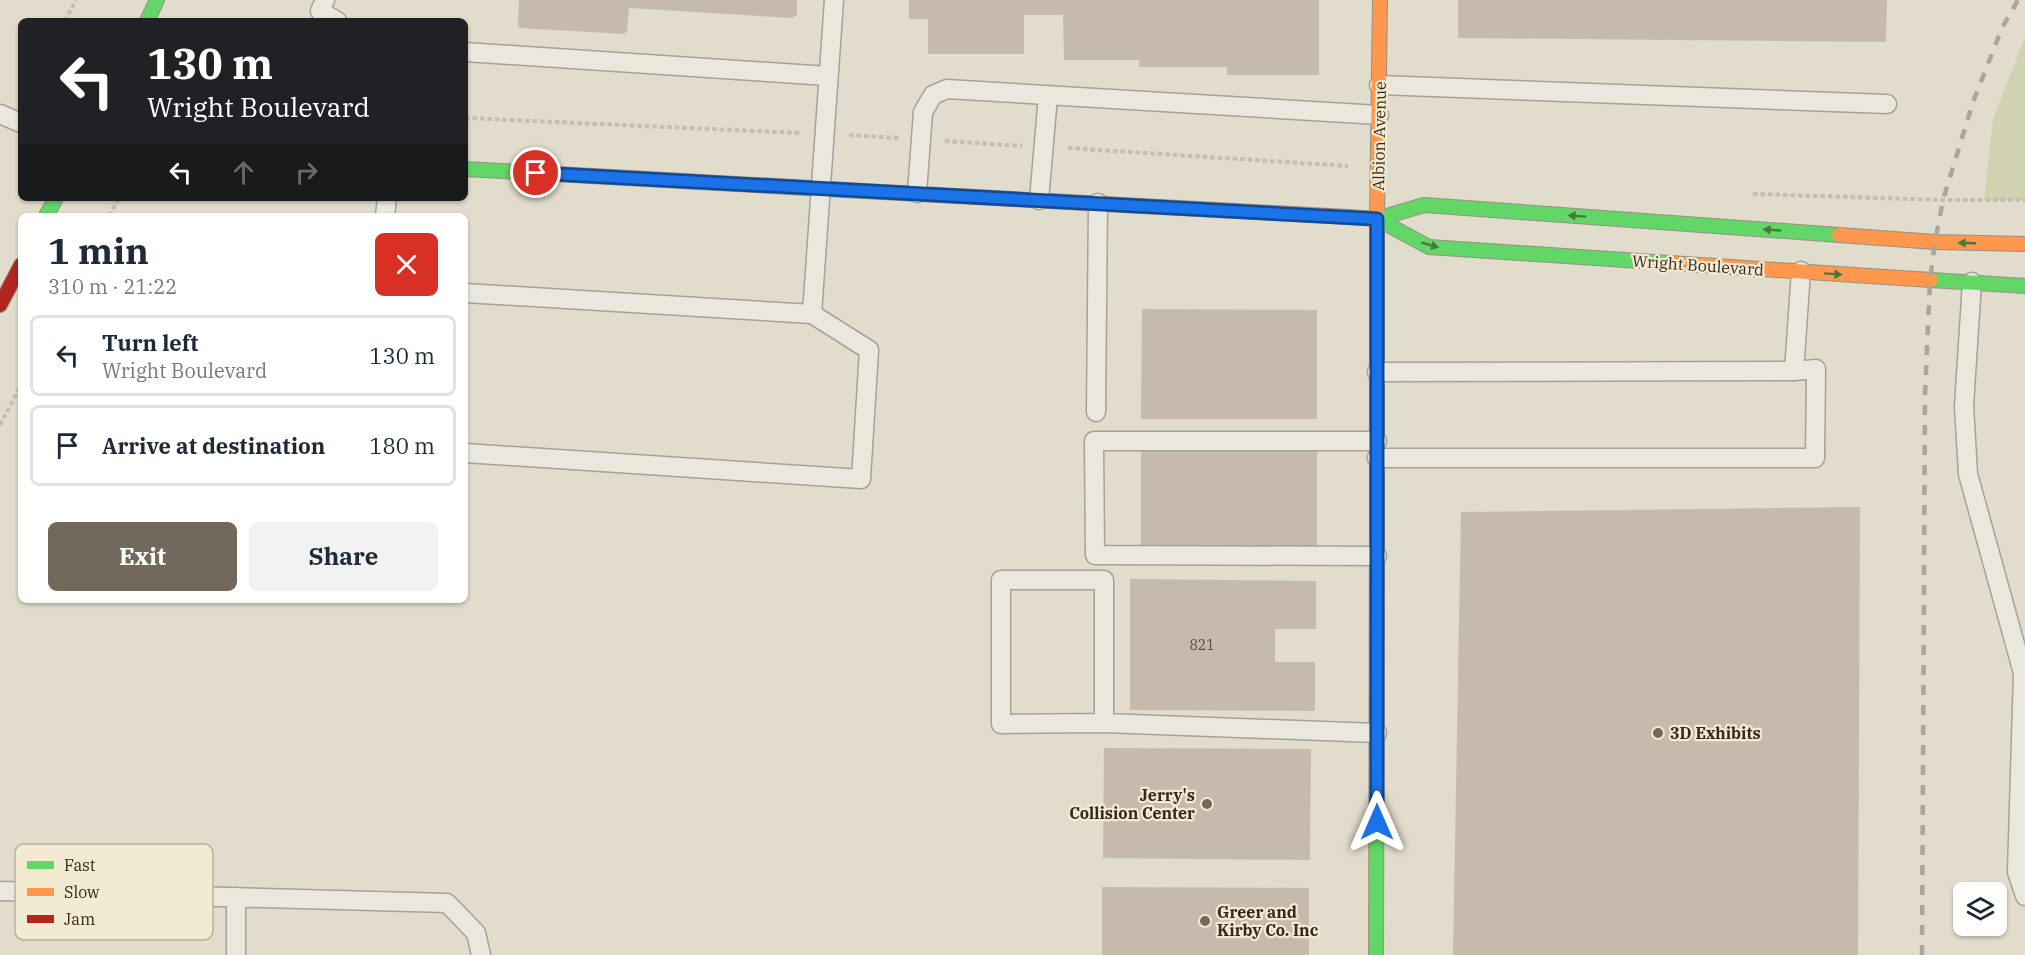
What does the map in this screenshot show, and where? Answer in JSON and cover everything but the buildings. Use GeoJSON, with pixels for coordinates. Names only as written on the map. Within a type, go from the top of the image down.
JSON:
{"type":"FeatureCollection","features":[{"type":"Feature","properties":{"kind":"street"},"geometry":{"type":"LineString","coordinates":[[148,18],[157,0]]}},
{"type":"Feature","properties":{"kind":"street","name":"Albion Avenue"},"geometry":{"type":"LineString","coordinates":[[1377,955],[1377,219],[1380,0]]}},
{"type":"Feature","properties":{"kind":"street","name":"Wright Boulevard"},"geometry":{"type":"LineString","coordinates":[[468,169],[1377,219],[1424,206],[1923,241],[2025,244]]}},
{"type":"Feature","properties":{"kind":"street","name":"Wright Boulevard"},"geometry":{"type":"LineString","coordinates":[[1377,219],[1429,247],[2025,286]]}},
{"type":"Feature","properties":{"kind":"street"},"geometry":{"type":"LineString","coordinates":[[0,305],[18,271]]}},
{"type":"Feature","properties":{"kind":"lane"},"geometry":{"type":"LineString","coordinates":[[325,0],[320,11],[332,18]]}},
{"type":"Feature","properties":{"kind":"lane"},"geometry":{"type":"LineString","coordinates":[[812,314],[834,0]]}},
{"type":"Feature","properties":{"kind":"lane"},"geometry":{"type":"LineString","coordinates":[[468,51],[828,76]]}},
{"type":"Feature","properties":{"kind":"lane"},"geometry":{"type":"LineString","coordinates":[[1379,85],[1887,104]]}},
{"type":"Feature","properties":{"kind":"lane"},"geometry":{"type":"LineString","coordinates":[[917,193],[923,112],[933,95],[947,90],[1379,115]]}},
{"type":"Feature","properties":{"kind":"lane"},"geometry":{"type":"LineString","coordinates":[[1039,200],[1048,96]]}},
{"type":"Feature","properties":{"kind":"lane"},"geometry":{"type":"LineString","coordinates":[[0,114],[18,122]]}},
{"type":"Feature","properties":{"kind":"lane"},"geometry":{"type":"LineString","coordinates":[[1096,412],[1098,203]]}},
{"type":"Feature","properties":{"kind":"lane"},"geometry":{"type":"LineString","coordinates":[[1794,371],[1801,272]]}},
{"type":"Feature","properties":{"kind":"lane"},"geometry":{"type":"LineString","coordinates":[[1972,282],[1964,405],[1968,474],[2023,673],[2021,872],[2025,896]]}},
{"type":"Feature","properties":{"kind":"lane"},"geometry":{"type":"LineString","coordinates":[[468,293],[812,314],[869,350],[861,479],[468,453]]}},
{"type":"Feature","properties":{"kind":"lane"},"geometry":{"type":"LineString","coordinates":[[1377,372],[1794,371],[1816,369],[1815,458],[1377,450],[1094,441],[1095,555],[1377,556]]}},
{"type":"Feature","properties":{"kind":"lane"},"geometry":{"type":"LineString","coordinates":[[1104,723],[1104,580],[1001,580],[1001,724],[1104,723],[1377,733]]}},
{"type":"Feature","properties":{"kind":"lane"},"geometry":{"type":"LineString","coordinates":[[0,891],[15,891]]}},
{"type":"Feature","properties":{"kind":"lane"},"geometry":{"type":"LineString","coordinates":[[213,896],[447,903],[476,933],[481,955]]}},
{"type":"Feature","properties":{"kind":"lane"},"geometry":{"type":"LineString","coordinates":[[236,955],[237,897]]}},
{"type":"Feature","properties":{"kind":"path"},"geometry":{"type":"LineString","coordinates":[[67,18],[76,0]]}},
{"type":"Feature","properties":{"kind":"path"},"geometry":{"type":"LineString","coordinates":[[468,118],[920,139],[1378,168]]}},
{"type":"Feature","properties":{"kind":"path"},"geometry":{"type":"LineString","coordinates":[[1752,194],[1943,200],[2025,200]]}},
{"type":"Feature","properties":{"kind":"path"},"geometry":{"type":"LineString","coordinates":[[0,425],[18,391]]}},
{"type":"Feature","properties":{"kind":"green space"},"geometry":{"type":"Polygon","coordinates":[[[2025,37],[2025,200],[1984,200],[1993,119],[2025,37]]]}},
{"type":"Feature","properties":{"kind":"railway"},"geometry":{"type":"LineString","coordinates":[[1922,955],[1925,395],[1930,280],[1943,200],[1973,102],[2002,28],[2018,0]]}},
{"type":"Feature","properties":{"kind":"traffic: fast"},"geometry":{"type":"LineString","coordinates":[[148,18],[157,0]]}},
{"type":"Feature","properties":{"kind":"traffic: fast"},"geometry":{"type":"LineString","coordinates":[[468,169],[882,192]]}},
{"type":"Feature","properties":{"kind":"traffic: fast"},"geometry":{"type":"LineString","coordinates":[[48,213],[54,201]]}},
{"type":"Feature","properties":{"kind":"traffic: fast"},"geometry":{"type":"LineString","coordinates":[[1348,217],[1377,219],[1424,205],[1839,235]]}},
{"type":"Feature","properties":{"kind":"traffic: fast"},"geometry":{"type":"LineString","coordinates":[[1377,219],[1429,247],[1670,263]]}},
{"type":"Feature","properties":{"kind":"traffic: fast"},"geometry":{"type":"LineString","coordinates":[[1931,280],[2025,286]]}},
{"type":"Feature","properties":{"kind":"traffic: fast"},"geometry":{"type":"LineString","coordinates":[[1376,955],[1377,531]]}},
{"type":"Feature","properties":{"kind":"traffic: slow"},"geometry":{"type":"LineString","coordinates":[[1377,531],[1380,0]]}},
{"type":"Feature","properties":{"kind":"traffic: slow"},"geometry":{"type":"LineString","coordinates":[[882,192],[1348,217]]}},
{"type":"Feature","properties":{"kind":"traffic: slow"},"geometry":{"type":"LineString","coordinates":[[1839,235],[1935,242],[2025,244]]}},
{"type":"Feature","properties":{"kind":"traffic: slow"},"geometry":{"type":"LineString","coordinates":[[1670,263],[1931,280]]}},
{"type":"Feature","properties":{"kind":"traffic: jam"},"geometry":{"type":"LineString","coordinates":[[0,305],[18,271]]}},
{"type":"Feature","properties":{"kind":"place","name":"3D Exhibits"},"geometry":{"type":"Point","coordinates":[1658,733]}},
{"type":"Feature","properties":{"kind":"place","name":"Jerry's Collision Center"},"geometry":{"type":"Point","coordinates":[1207,804]}},
{"type":"Feature","properties":{"kind":"place","name":"Greer and Kirby Co. Inc"},"geometry":{"type":"Point","coordinates":[1205,921]}},
{"type":"Feature","properties":{"kind":"route"},"geometry":{"type":"LineString","coordinates":[[536,173],[1377,219],[1377,822]]}}]}
